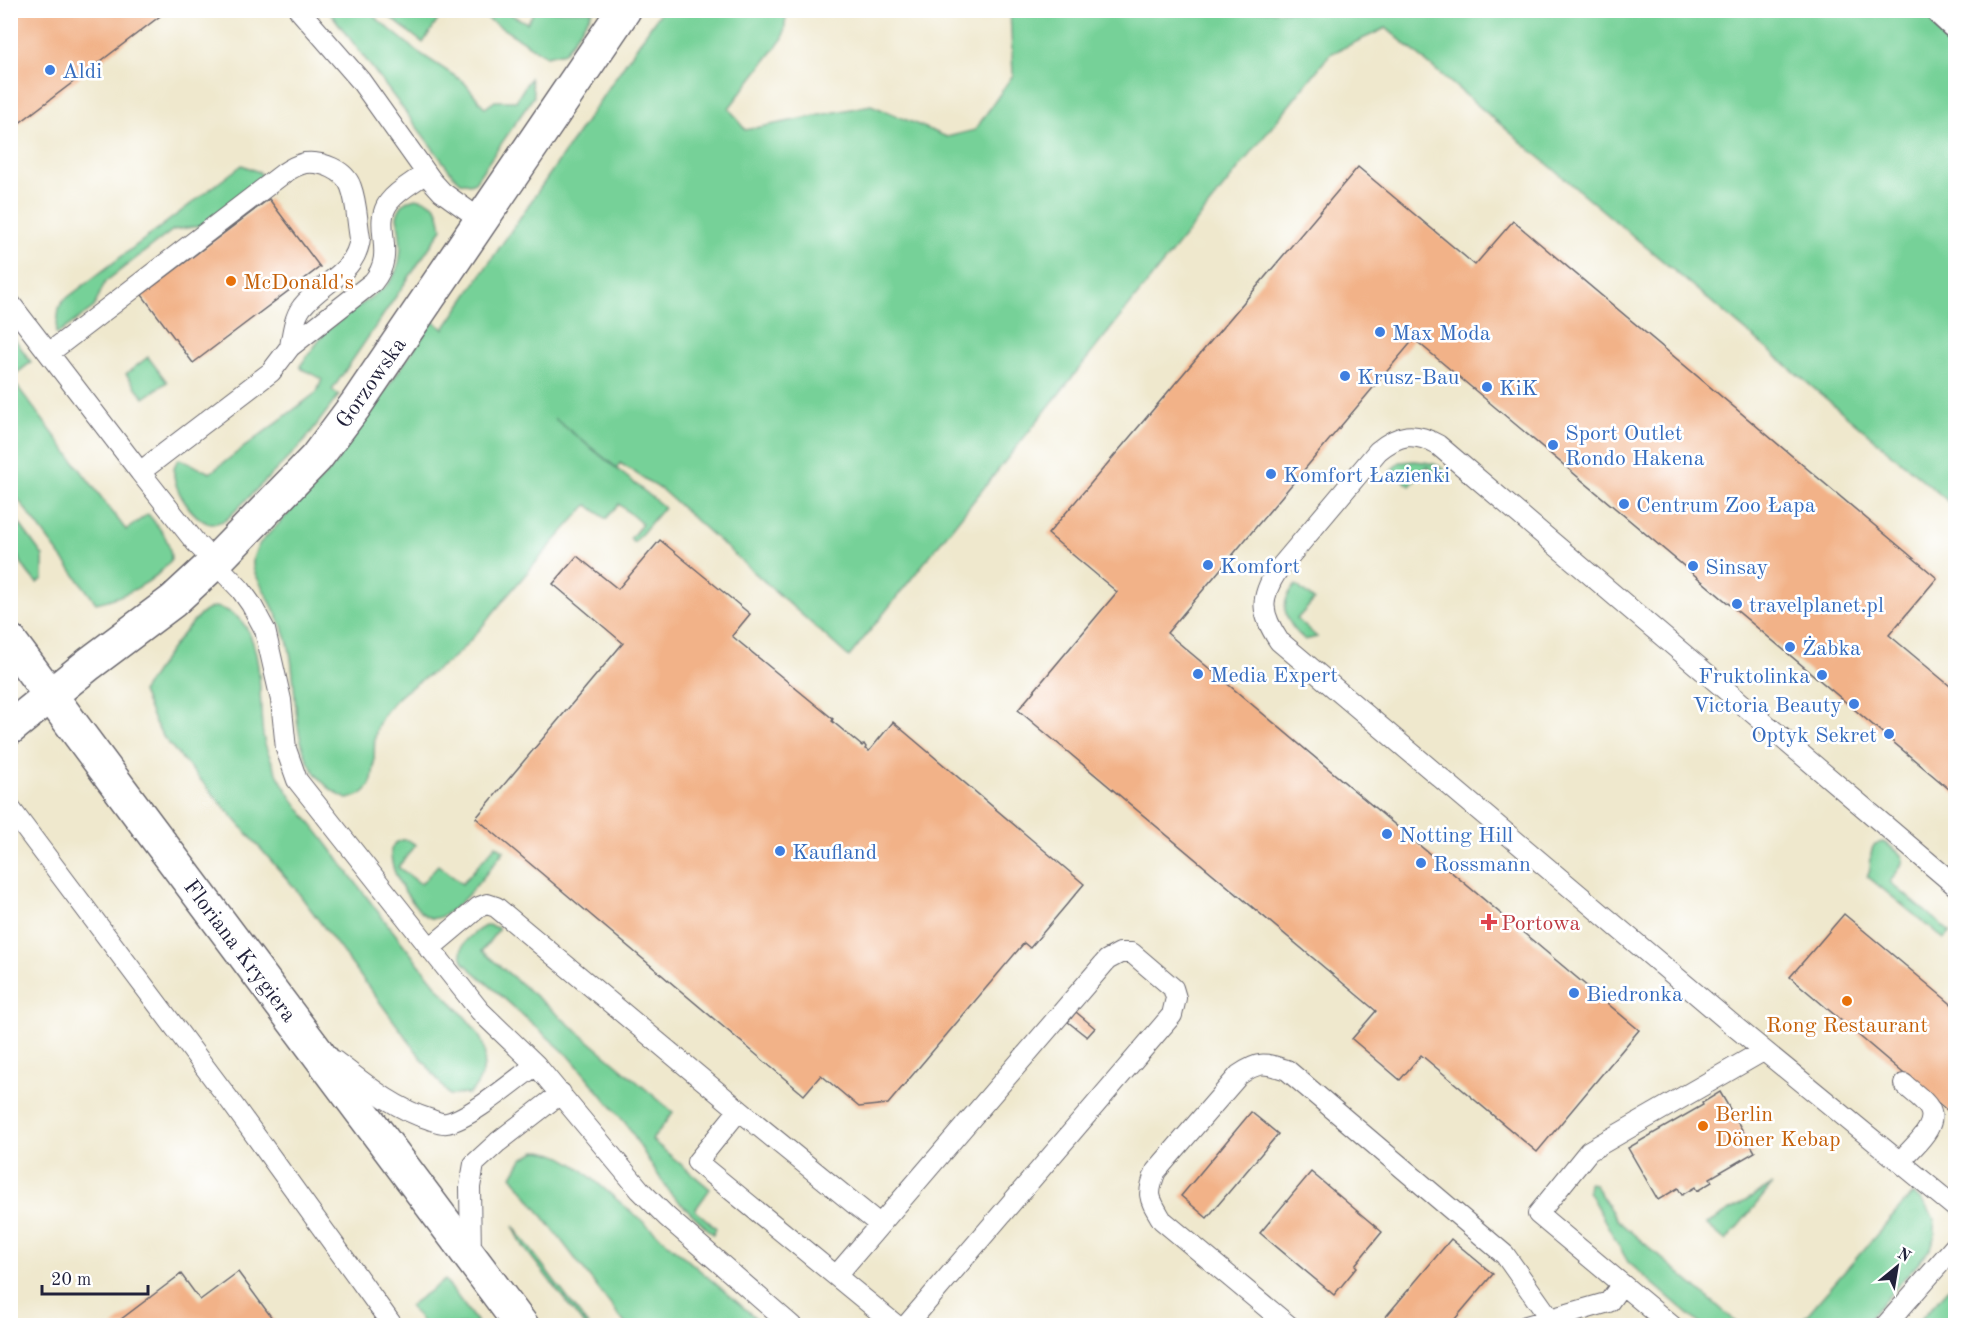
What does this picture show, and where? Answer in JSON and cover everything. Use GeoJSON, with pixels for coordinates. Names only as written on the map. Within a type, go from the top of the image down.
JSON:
{"type":"FeatureCollection","features":[{"type":"Feature","properties":{"kind":"street","name":"Gorzowska"},"geometry":{"type":"LineString","coordinates":[[10,728],[173,601],[214,563],[316,458],[355,406],[624,10]]}},
{"type":"Feature","properties":{"kind":"street"},"geometry":{"type":"LineString","coordinates":[[1943,10],[1956,22]]}},
{"type":"Feature","properties":{"kind":"street","name":"Floriana Krygiera"},"geometry":{"type":"LineString","coordinates":[[10,641],[522,1326]]}},
{"type":"Feature","properties":{"kind":"street","name":"Floriana Krygiera"},"geometry":{"type":"LineString","coordinates":[[471,1259],[508,1326]]}},
{"type":"Feature","properties":{"kind":"lane"},"geometry":{"type":"LineString","coordinates":[[299,10],[360,80],[442,192],[482,220]]}},
{"type":"Feature","properties":{"kind":"lane"},"geometry":{"type":"LineString","coordinates":[[49,353],[284,173],[295,166],[318,163],[339,172],[351,186],[360,238],[359,245],[354,259],[345,271],[300,309],[290,347]]}},
{"type":"Feature","properties":{"kind":"lane"},"geometry":{"type":"LineString","coordinates":[[140,471],[271,372],[290,347],[373,282],[380,274],[385,255],[382,222],[385,208],[394,197],[426,173]]}},
{"type":"Feature","properties":{"kind":"lane"},"geometry":{"type":"LineString","coordinates":[[10,303],[196,543],[241,590],[251,604],[265,630],[281,700],[286,748],[297,780],[480,1011],[536,1065],[640,1190],[667,1217],[792,1326]]}},
{"type":"Feature","properties":{"kind":"lane"},"geometry":{"type":"LineString","coordinates":[[1956,886],[1438,445],[1428,439],[1405,436],[1396,439],[1378,452],[1277,571],[1267,587],[1265,614],[1279,641],[1763,1051],[1956,1208]]}},
{"type":"Feature","properties":{"kind":"lane"},"geometry":{"type":"LineString","coordinates":[[10,808],[224,1092],[393,1326]]}},
{"type":"Feature","properties":{"kind":"lane"},"geometry":{"type":"LineString","coordinates":[[429,949],[479,907],[487,904],[496,907],[879,1224]]}},
{"type":"Feature","properties":{"kind":"lane"},"geometry":{"type":"LineString","coordinates":[[836,1276],[1107,960],[1120,953],[1132,953],[1173,988],[1176,998],[1172,1015],[906,1326]]}},
{"type":"Feature","properties":{"kind":"lane"},"geometry":{"type":"LineString","coordinates":[[311,1043],[382,1096],[415,1114],[444,1124],[472,1111],[536,1065]]}},
{"type":"Feature","properties":{"kind":"lane"},"geometry":{"type":"LineString","coordinates":[[1672,1326],[1538,1214],[1589,1151],[1763,1051]]}},
{"type":"Feature","properties":{"kind":"lane"},"geometry":{"type":"LineString","coordinates":[[1289,1326],[1162,1220],[1151,1202],[1149,1189],[1156,1171],[1239,1075],[1253,1065],[1268,1064],[1287,1070],[1505,1255],[1551,1320]]}},
{"type":"Feature","properties":{"kind":"lane"},"geometry":{"type":"LineString","coordinates":[[1904,1084],[1929,1106],[1932,1114],[1931,1124],[1907,1154]]}},
{"type":"Feature","properties":{"kind":"lane"},"geometry":{"type":"LineString","coordinates":[[471,1259],[470,1186],[474,1164],[498,1142],[561,1093]]}},
{"type":"Feature","properties":{"kind":"lane"},"geometry":{"type":"LineString","coordinates":[[739,1110],[697,1162],[897,1326]]}},
{"type":"Feature","properties":{"kind":"lane"},"geometry":{"type":"LineString","coordinates":[[1885,1326],[1956,1245]]}},
{"type":"Feature","properties":{"kind":"lane"},"geometry":{"type":"LineString","coordinates":[[1526,1326],[1609,1302],[1622,1284]]}},
{"type":"Feature","properties":{"kind":"green space"},"geometry":{"type":"Polygon","coordinates":[[[329,11],[370,11],[418,52],[464,82],[485,108],[495,101],[516,101],[530,78],[534,96],[475,182],[470,184],[461,182],[453,175],[329,11]]]}},
{"type":"Feature","properties":{"kind":"green space"},"geometry":{"type":"Polygon","coordinates":[[[382,11],[424,11],[438,20],[423,43],[382,11]]]}},
{"type":"Feature","properties":{"kind":"green space"},"geometry":{"type":"Polygon","coordinates":[[[475,11],[504,11],[527,23],[535,11],[593,11],[565,52],[546,56],[475,11]]]}},
{"type":"Feature","properties":{"kind":"green space"},"geometry":{"type":"Polygon","coordinates":[[[661,11],[787,11],[783,38],[729,108],[745,130],[871,105],[947,137],[975,130],[1013,75],[1010,11],[1955,11],[1955,507],[1386,28],[1330,54],[849,657],[662,490],[620,463],[617,468],[554,418],[664,507],[634,543],[630,539],[642,524],[619,504],[606,519],[588,505],[585,507],[463,649],[394,702],[379,723],[374,745],[374,768],[368,788],[360,795],[347,799],[327,786],[313,770],[304,751],[299,730],[288,643],[277,615],[254,571],[255,554],[260,543],[332,468],[433,321],[444,329],[661,11]]]}},
{"type":"Feature","properties":{"kind":"green space"},"geometry":{"type":"Polygon","coordinates":[[[242,165],[259,172],[263,177],[200,226],[173,230],[105,282],[94,307],[56,333],[59,308],[63,301],[242,165]]]}},
{"type":"Feature","properties":{"kind":"green space"},"geometry":{"type":"Polygon","coordinates":[[[416,198],[433,204],[440,216],[442,229],[332,390],[339,395],[303,443],[226,520],[214,524],[205,522],[189,508],[177,487],[174,477],[179,459],[210,473],[317,392],[322,379],[300,366],[326,331],[386,286],[392,278],[400,253],[398,213],[403,204],[416,198]]]}},
{"type":"Feature","properties":{"kind":"green space"},"geometry":{"type":"Polygon","coordinates":[[[11,334],[31,362],[11,378],[11,334]]]}},
{"type":"Feature","properties":{"kind":"green space"},"geometry":{"type":"Polygon","coordinates":[[[148,357],[167,382],[144,398],[126,374],[148,357]]]}},
{"type":"Feature","properties":{"kind":"green space"},"geometry":{"type":"Polygon","coordinates":[[[11,378],[126,530],[148,514],[161,530],[169,546],[171,560],[156,576],[138,588],[96,603],[11,490],[11,378]]]}},
{"type":"Feature","properties":{"kind":"green space"},"geometry":{"type":"Polygon","coordinates":[[[1415,461],[1443,468],[1447,477],[1446,483],[1427,466],[1410,486],[1391,470],[1400,462],[1415,461]]]}},
{"type":"Feature","properties":{"kind":"green space"},"geometry":{"type":"Polygon","coordinates":[[[11,512],[43,556],[43,579],[37,583],[24,567],[12,543],[11,512]]]}},
{"type":"Feature","properties":{"kind":"green space"},"geometry":{"type":"Polygon","coordinates":[[[1296,585],[1314,600],[1297,619],[1317,637],[1305,640],[1298,634],[1286,614],[1286,599],[1296,585]]]}},
{"type":"Feature","properties":{"kind":"green space"},"geometry":{"type":"Polygon","coordinates":[[[214,607],[232,613],[244,624],[252,640],[257,659],[264,740],[287,790],[393,931],[480,1037],[485,1057],[484,1064],[477,1084],[469,1094],[449,1095],[294,887],[164,738],[154,721],[142,692],[186,630],[196,619],[214,607]]]}},
{"type":"Feature","properties":{"kind":"green space"},"geometry":{"type":"Polygon","coordinates":[[[408,840],[416,845],[398,867],[421,884],[438,865],[462,884],[496,845],[504,851],[460,903],[440,917],[431,918],[417,908],[396,876],[391,849],[395,843],[408,840]]]}},
{"type":"Feature","properties":{"kind":"green space"},"geometry":{"type":"Polygon","coordinates":[[[1883,842],[1898,852],[1903,859],[1890,882],[1950,932],[1944,939],[1867,876],[1873,848],[1875,844],[1883,842]]]}},
{"type":"Feature","properties":{"kind":"green space"},"geometry":{"type":"Polygon","coordinates":[[[488,925],[498,930],[482,951],[673,1112],[652,1140],[710,1189],[695,1210],[716,1228],[713,1234],[671,1194],[627,1125],[570,1057],[464,963],[461,954],[463,945],[473,934],[488,925]]]}},
{"type":"Feature","properties":{"kind":"green space"},"geometry":{"type":"Polygon","coordinates":[[[536,1151],[554,1154],[580,1168],[764,1325],[626,1325],[512,1176],[522,1159],[536,1151]]]}},
{"type":"Feature","properties":{"kind":"green space"},"geometry":{"type":"Polygon","coordinates":[[[1589,1183],[1594,1184],[1617,1220],[1740,1325],[1701,1325],[1628,1262],[1588,1191],[1589,1183]]]}},
{"type":"Feature","properties":{"kind":"green space"},"geometry":{"type":"Polygon","coordinates":[[[1772,1185],[1726,1241],[1706,1224],[1709,1223],[1772,1185]]]}},
{"type":"Feature","properties":{"kind":"green space"},"geometry":{"type":"Polygon","coordinates":[[[1913,1193],[1930,1211],[1935,1224],[1931,1248],[1863,1325],[1798,1325],[1913,1193]]]}},
{"type":"Feature","properties":{"kind":"green space"},"geometry":{"type":"Polygon","coordinates":[[[513,1226],[588,1325],[584,1325],[523,1246],[513,1226]]]}},
{"type":"Feature","properties":{"kind":"green space"},"geometry":{"type":"Polygon","coordinates":[[[445,1280],[479,1325],[424,1325],[409,1306],[445,1280]]]}},
{"type":"Feature","properties":{"kind":"green space"},"geometry":{"type":"Polygon","coordinates":[[[1955,1282],[1955,1325],[1915,1325],[1955,1282]]]}},
{"type":"Feature","properties":{"kind":"building","name":"Aldi"},"geometry":{"type":"Polygon","coordinates":[[[10,10],[168,10],[10,130],[10,10]]]}},
{"type":"Feature","properties":{"kind":"building"},"geometry":{"type":"Polygon","coordinates":[[[1358,167],[1475,265],[1513,221],[1937,578],[1889,635],[1956,691],[1956,795],[1414,339],[1167,633],[1639,1030],[1537,1152],[1421,1055],[1400,1080],[1352,1039],[1376,1011],[1018,710],[1117,592],[1048,534],[1358,167]]]}},
{"type":"Feature","properties":{"kind":"building","name":"McDonald's"},"geometry":{"type":"Polygon","coordinates":[[[269,199],[320,267],[193,363],[142,295],[269,199]]]}},
{"type":"Feature","properties":{"kind":"building","name":"Kaufland"},"geometry":{"type":"Polygon","coordinates":[[[660,540],[750,614],[732,636],[833,719],[832,721],[862,746],[864,744],[865,749],[869,751],[893,722],[1084,884],[1030,948],[1024,943],[888,1104],[859,1107],[821,1075],[804,1095],[476,818],[623,643],[553,584],[577,556],[618,589],[660,540]]]}},
{"type":"Feature","properties":{"kind":"building"},"geometry":{"type":"Polygon","coordinates":[[[1844,914],[1956,1008],[1956,1118],[1790,977],[1844,914]]]}},
{"type":"Feature","properties":{"kind":"building"},"geometry":{"type":"Polygon","coordinates":[[[1076,1012],[1095,1028],[1087,1037],[1068,1022],[1076,1012]]]}},
{"type":"Feature","properties":{"kind":"building","name":"Berlin Döner Kebap"},"geometry":{"type":"Polygon","coordinates":[[[1720,1092],[1755,1152],[1710,1178],[1712,1182],[1697,1191],[1695,1187],[1682,1195],[1678,1188],[1658,1200],[1628,1148],[1703,1105],[1702,1103],[1720,1092]]]}},
{"type":"Feature","properties":{"kind":"building"},"geometry":{"type":"Polygon","coordinates":[[[1251,1112],[1278,1134],[1207,1218],[1181,1196],[1251,1112]]]}},
{"type":"Feature","properties":{"kind":"building"},"geometry":{"type":"Polygon","coordinates":[[[1311,1172],[1382,1232],[1334,1295],[1260,1233],[1311,1172]]]}},
{"type":"Feature","properties":{"kind":"building"},"geometry":{"type":"Polygon","coordinates":[[[1451,1239],[1493,1274],[1449,1326],[1378,1326],[1451,1239]]]}},
{"type":"Feature","properties":{"kind":"building"},"geometry":{"type":"Polygon","coordinates":[[[238,1272],[278,1326],[112,1326],[181,1274],[200,1300],[238,1272]]]}},
{"type":"Feature","properties":{"kind":"place","name":"Aldi"},"geometry":{"type":"Point","coordinates":[50,70]}},
{"type":"Feature","properties":{"kind":"place","name":"McDonald's"},"geometry":{"type":"Point","coordinates":[231,281]}},
{"type":"Feature","properties":{"kind":"place","name":"Max Moda"},"geometry":{"type":"Point","coordinates":[1380,332]}},
{"type":"Feature","properties":{"kind":"place","name":"Krusz-Bau"},"geometry":{"type":"Point","coordinates":[1345,376]}},
{"type":"Feature","properties":{"kind":"place","name":"KiK"},"geometry":{"type":"Point","coordinates":[1487,387]}},
{"type":"Feature","properties":{"kind":"place","name":"Sport Outlet Rondo Hakena"},"geometry":{"type":"Point","coordinates":[1553,445]}},
{"type":"Feature","properties":{"kind":"place","name":"Komfort Łazienki"},"geometry":{"type":"Point","coordinates":[1271,474]}},
{"type":"Feature","properties":{"kind":"place","name":"Centrum Zoo Łapa"},"geometry":{"type":"Point","coordinates":[1624,504]}},
{"type":"Feature","properties":{"kind":"place","name":"Komfort"},"geometry":{"type":"Point","coordinates":[1208,565]}},
{"type":"Feature","properties":{"kind":"place","name":"Sinsay"},"geometry":{"type":"Point","coordinates":[1693,566]}},
{"type":"Feature","properties":{"kind":"place","name":"travelplanet.pl"},"geometry":{"type":"Point","coordinates":[1737,604]}},
{"type":"Feature","properties":{"kind":"place","name":"Żabka"},"geometry":{"type":"Point","coordinates":[1790,647]}},
{"type":"Feature","properties":{"kind":"place","name":"Media Expert"},"geometry":{"type":"Point","coordinates":[1198,674]}},
{"type":"Feature","properties":{"kind":"place","name":"Fruktolinka"},"geometry":{"type":"Point","coordinates":[1822,675]}},
{"type":"Feature","properties":{"kind":"place","name":"Victoria Beauty"},"geometry":{"type":"Point","coordinates":[1854,704]}},
{"type":"Feature","properties":{"kind":"place","name":"Optyk Sekret"},"geometry":{"type":"Point","coordinates":[1889,734]}},
{"type":"Feature","properties":{"kind":"place","name":"Notting Hill"},"geometry":{"type":"Point","coordinates":[1387,834]}},
{"type":"Feature","properties":{"kind":"place","name":"Kaufland"},"geometry":{"type":"Point","coordinates":[780,851]}},
{"type":"Feature","properties":{"kind":"place","name":"Rossmann"},"geometry":{"type":"Point","coordinates":[1421,863]}},
{"type":"Feature","properties":{"kind":"place","name":"Portowa"},"geometry":{"type":"Point","coordinates":[1489,922]}},
{"type":"Feature","properties":{"kind":"place","name":"Biedronka"},"geometry":{"type":"Point","coordinates":[1574,993]}},
{"type":"Feature","properties":{"kind":"place","name":"Rong Restaurant"},"geometry":{"type":"Point","coordinates":[1847,1001]}},
{"type":"Feature","properties":{"kind":"place","name":"Berlin Döner Kebap"},"geometry":{"type":"Point","coordinates":[1703,1126]}}]}
